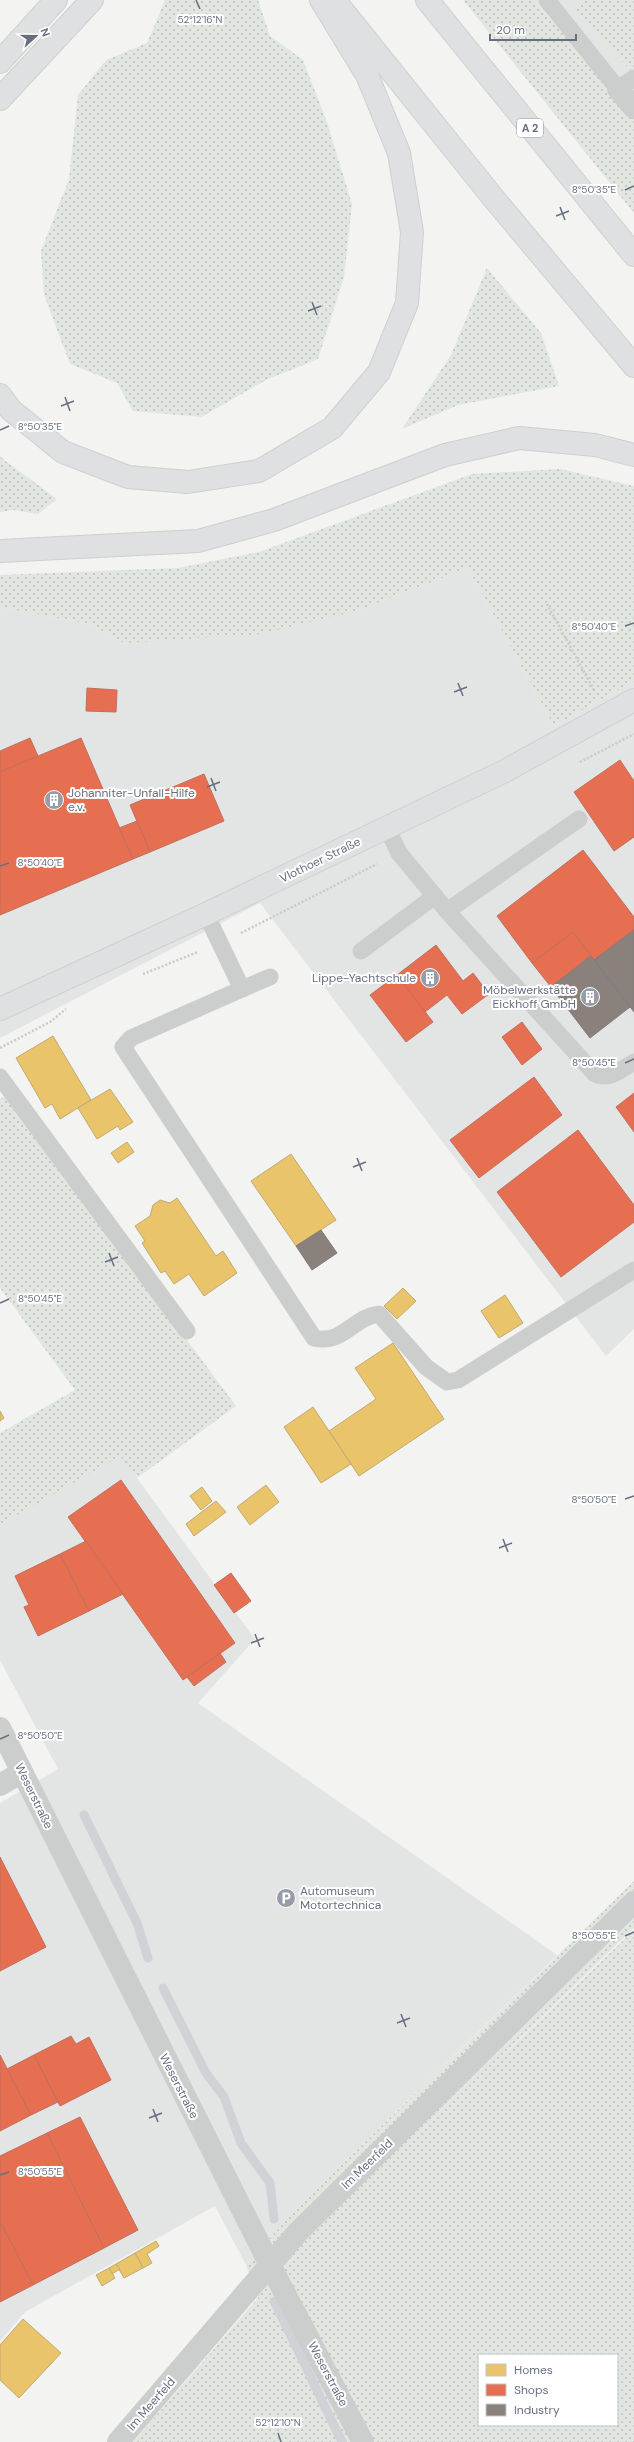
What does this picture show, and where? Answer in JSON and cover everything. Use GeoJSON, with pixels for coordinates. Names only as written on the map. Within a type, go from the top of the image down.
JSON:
{"type":"FeatureCollection","features":[{"type":"Feature","properties":{"kind":"main road"},"geometry":{"type":"LineString","coordinates":[[0,62],[56,0]]}},
{"type":"Feature","properties":{"kind":"main road"},"geometry":{"type":"LineString","coordinates":[[0,99],[92,0]]}},
{"type":"Feature","properties":{"kind":"main road"},"geometry":{"type":"LineString","coordinates":[[0,396],[11,410],[63,452],[128,477],[188,482],[259,471],[332,428],[379,372],[407,303],[412,232],[399,153],[367,75],[321,0]]}},
{"type":"Feature","properties":{"kind":"main road"},"geometry":{"type":"LineString","coordinates":[[334,0],[495,200],[634,366]]}},
{"type":"Feature","properties":{"kind":"main road","name":"A 2"},"geometry":{"type":"LineString","coordinates":[[427,0],[634,255]]}},
{"type":"Feature","properties":{"kind":"main road"},"geometry":{"type":"LineString","coordinates":[[0,110],[19,77]]}},
{"type":"Feature","properties":{"kind":"main road"},"geometry":{"type":"LineString","coordinates":[[0,551],[198,541],[274,520],[445,455],[519,438],[595,445],[634,455]]}},
{"type":"Feature","properties":{"kind":"main road","name":"Vlothoer Straße"},"geometry":{"type":"LineString","coordinates":[[0,1009],[206,914],[504,772],[634,700]]}},
{"type":"Feature","properties":{"kind":"street"},"geometry":{"type":"LineString","coordinates":[[626,83],[634,108]]}},
{"type":"Feature","properties":{"kind":"street","name":"Weserstraße"},"geometry":{"type":"LineString","coordinates":[[0,1728],[270,2265],[363,2442]]}},
{"type":"Feature","properties":{"kind":"street"},"geometry":{"type":"LineString","coordinates":[[0,1785],[22,1772]]}},
{"type":"Feature","properties":{"kind":"street","name":"Im Meerfeld"},"geometry":{"type":"LineString","coordinates":[[118,2442],[299,2231],[634,1902]]}},
{"type":"Feature","properties":{"kind":"lane"},"geometry":{"type":"LineString","coordinates":[[553,2],[626,83]]}},
{"type":"Feature","properties":{"kind":"lane"},"geometry":{"type":"LineString","coordinates":[[447,911],[579,819]]}},
{"type":"Feature","properties":{"kind":"lane"},"geometry":{"type":"LineString","coordinates":[[387,828],[400,853],[447,911],[595,1074],[601,1077],[611,1075],[634,1062]]}},
{"type":"Feature","properties":{"kind":"lane"},"geometry":{"type":"LineString","coordinates":[[361,951],[435,896]]}},
{"type":"Feature","properties":{"kind":"lane"},"geometry":{"type":"LineString","coordinates":[[206,914],[242,989]]}},
{"type":"Feature","properties":{"kind":"lane"},"geometry":{"type":"LineString","coordinates":[[270,977],[131,1038],[123,1047],[314,1338],[324,1340],[335,1338],[370,1315],[379,1314],[426,1367],[447,1382],[458,1380],[634,1270]]}},
{"type":"Feature","properties":{"kind":"lane"},"geometry":{"type":"LineString","coordinates":[[0,1077],[187,1331]]}},
{"type":"Feature","properties":{"kind":"path"},"geometry":{"type":"LineString","coordinates":[[547,604],[595,692],[603,717]]}},
{"type":"Feature","properties":{"kind":"shaded area"},"geometry":{"type":"Polygon","coordinates":[[[165,0],[258,0],[270,36],[303,60],[327,122],[352,204],[344,277],[318,359],[266,380],[201,417],[133,411],[117,383],[70,364],[44,295],[41,251],[69,179],[78,95],[106,60],[147,43],[165,0]]]}},
{"type":"Feature","properties":{"kind":"shaded area"},"geometry":{"type":"Polygon","coordinates":[[[463,0],[534,0],[634,115],[634,213],[463,0]]]}},
{"type":"Feature","properties":{"kind":"shaded area"},"geometry":{"type":"Polygon","coordinates":[[[534,0],[583,0],[573,8],[631,71],[634,69],[634,115],[534,0]]]}},
{"type":"Feature","properties":{"kind":"shaded area"},"geometry":{"type":"Polygon","coordinates":[[[583,0],[634,0],[634,69],[631,71],[573,8],[583,0]]]}},
{"type":"Feature","properties":{"kind":"shaded area"},"geometry":{"type":"Polygon","coordinates":[[[487,268],[541,333],[559,386],[458,405],[402,429],[451,355],[487,268]]]}},
{"type":"Feature","properties":{"kind":"shaded area"},"geometry":{"type":"Polygon","coordinates":[[[0,456],[57,499],[38,514],[13,510],[0,512],[0,456]]]}},
{"type":"Feature","properties":{"kind":"shaded area"},"geometry":{"type":"Polygon","coordinates":[[[560,469],[634,486],[634,681],[554,726],[468,568],[356,611],[262,634],[124,643],[92,625],[0,607],[0,575],[178,568],[259,552],[472,474],[560,469]]]}},
{"type":"Feature","properties":{"kind":"shaded area"},"geometry":{"type":"Polygon","coordinates":[[[468,568],[554,726],[634,681],[634,1329],[606,1356],[260,903],[0,1038],[0,607],[92,625],[124,643],[356,611],[468,568]]]}},
{"type":"Feature","properties":{"kind":"shaded area"},"geometry":{"type":"Polygon","coordinates":[[[6,1096],[236,1406],[137,1478],[120,1456],[0,1525],[0,1433],[75,1390],[0,1288],[0,1099],[6,1096]]]}},
{"type":"Feature","properties":{"kind":"shaded area"},"geometry":{"type":"Polygon","coordinates":[[[120,1455],[255,1639],[198,1703],[557,1955],[294,2211],[246,2265],[215,2206],[25,2312],[0,2341],[0,1803],[58,1769],[0,1660],[0,1525],[120,1455]]]}},
{"type":"Feature","properties":{"kind":"shaded area"},"geometry":{"type":"Polygon","coordinates":[[[634,1881],[634,1928],[442,2114],[634,1930],[634,2442],[133,2442],[258,2298],[246,2265],[294,2211],[634,1881]]]}},
{"type":"Feature","properties":{"kind":"building: Homes"},"geometry":{"type":"Polygon","coordinates":[[[53,1036],[91,1100],[60,1119],[52,1104],[45,1108],[16,1058],[53,1036]]]}},
{"type":"Feature","properties":{"kind":"building: Homes"},"geometry":{"type":"Polygon","coordinates":[[[110,1089],[133,1122],[120,1130],[118,1126],[97,1139],[78,1108],[110,1089]]]}},
{"type":"Feature","properties":{"kind":"building: Homes"},"geometry":{"type":"Polygon","coordinates":[[[127,1142],[134,1152],[118,1163],[111,1153],[127,1142]]]}},
{"type":"Feature","properties":{"kind":"building: Homes"},"geometry":{"type":"Polygon","coordinates":[[[291,1154],[336,1220],[296,1246],[251,1181],[291,1154]]]}},
{"type":"Feature","properties":{"kind":"building: Homes"},"geometry":{"type":"Polygon","coordinates":[[[177,1198],[216,1256],[223,1251],[237,1273],[204,1296],[189,1274],[174,1284],[165,1271],[161,1273],[142,1243],[145,1241],[135,1226],[150,1216],[153,1205],[160,1200],[170,1203],[177,1198]]]}},
{"type":"Feature","properties":{"kind":"building: Homes"},"geometry":{"type":"Polygon","coordinates":[[[403,1288],[416,1301],[397,1319],[384,1306],[403,1288]]]}},
{"type":"Feature","properties":{"kind":"building: Homes"},"geometry":{"type":"Polygon","coordinates":[[[505,1295],[523,1323],[499,1338],[481,1311],[505,1295]]]}},
{"type":"Feature","properties":{"kind":"building: Homes"},"geometry":{"type":"Polygon","coordinates":[[[393,1343],[444,1419],[359,1476],[329,1431],[376,1399],[355,1368],[393,1343]]]}},
{"type":"Feature","properties":{"kind":"building: Homes"},"geometry":{"type":"Polygon","coordinates":[[[313,1407],[351,1464],[321,1483],[284,1427],[313,1407]]]}},
{"type":"Feature","properties":{"kind":"building: Homes"},"geometry":{"type":"Polygon","coordinates":[[[0,1411],[4,1418],[0,1421],[0,1411]]]}},
{"type":"Feature","properties":{"kind":"building: Homes"},"geometry":{"type":"Polygon","coordinates":[[[266,1485],[279,1502],[250,1525],[237,1507],[266,1485]]]}},
{"type":"Feature","properties":{"kind":"building: Homes"},"geometry":{"type":"Polygon","coordinates":[[[202,1487],[212,1501],[201,1510],[190,1496],[202,1487]]]}},
{"type":"Feature","properties":{"kind":"building: Homes"},"geometry":{"type":"Polygon","coordinates":[[[216,1501],[226,1512],[194,1536],[186,1524],[216,1501]]]}},
{"type":"Feature","properties":{"kind":"building: Homes"},"geometry":{"type":"Polygon","coordinates":[[[156,2241],[159,2246],[147,2254],[152,2263],[143,2268],[135,2253],[156,2241]]]}},
{"type":"Feature","properties":{"kind":"building: Homes"},"geometry":{"type":"Polygon","coordinates":[[[135,2253],[143,2268],[124,2278],[116,2264],[135,2253]]]}},
{"type":"Feature","properties":{"kind":"building: Homes"},"geometry":{"type":"Polygon","coordinates":[[[116,2264],[120,2269],[112,2274],[109,2268],[116,2264]]]}},
{"type":"Feature","properties":{"kind":"building: Homes"},"geometry":{"type":"Polygon","coordinates":[[[109,2268],[115,2278],[102,2286],[96,2275],[109,2268]]]}},
{"type":"Feature","properties":{"kind":"building: Homes"},"geometry":{"type":"Polygon","coordinates":[[[23,2319],[61,2353],[19,2398],[0,2380],[0,2345],[23,2319]]]}},
{"type":"Feature","properties":{"kind":"building: Shops"},"geometry":{"type":"Polygon","coordinates":[[[87,688],[117,690],[116,712],[86,711],[87,688]]]}},
{"type":"Feature","properties":{"kind":"building: Shops"},"geometry":{"type":"Polygon","coordinates":[[[30,738],[38,756],[0,772],[0,751],[30,738]]]}},
{"type":"Feature","properties":{"kind":"building: Shops","name":"Johanniter-Unfall-Hilfe e.v."},"geometry":{"type":"Polygon","coordinates":[[[81,738],[133,859],[0,915],[0,772],[81,738]]]}},
{"type":"Feature","properties":{"kind":"building: Shops"},"geometry":{"type":"Polygon","coordinates":[[[620,760],[634,781],[634,837],[614,851],[574,792],[620,760]]]}},
{"type":"Feature","properties":{"kind":"building: Shops"},"geometry":{"type":"Polygon","coordinates":[[[204,774],[224,821],[150,852],[130,805],[204,774]]]}},
{"type":"Feature","properties":{"kind":"building: Shops"},"geometry":{"type":"Polygon","coordinates":[[[137,821],[150,852],[133,859],[119,828],[137,821]]]}},
{"type":"Feature","properties":{"kind":"building: Shops"},"geometry":{"type":"Polygon","coordinates":[[[583,850],[634,917],[634,930],[594,960],[573,932],[532,963],[497,916],[583,850]]]}},
{"type":"Feature","properties":{"kind":"building: Shops"},"geometry":{"type":"Polygon","coordinates":[[[573,932],[591,956],[551,987],[532,963],[573,932]]]}},
{"type":"Feature","properties":{"kind":"building: Shops","name":"Lippe-Yachtschule"},"geometry":{"type":"Polygon","coordinates":[[[436,945],[463,981],[473,973],[489,994],[462,1014],[447,995],[425,1012],[397,975],[436,945]]]}},
{"type":"Feature","properties":{"kind":"building: Shops"},"geometry":{"type":"Polygon","coordinates":[[[397,975],[433,1022],[406,1042],[370,995],[397,975]]]}},
{"type":"Feature","properties":{"kind":"building: Shops"},"geometry":{"type":"Polygon","coordinates":[[[522,1022],[542,1049],[522,1065],[502,1037],[522,1022]]]}},
{"type":"Feature","properties":{"kind":"building: Shops"},"geometry":{"type":"Polygon","coordinates":[[[534,1077],[562,1115],[479,1178],[450,1140],[534,1077]]]}},
{"type":"Feature","properties":{"kind":"building: Shops"},"geometry":{"type":"Polygon","coordinates":[[[634,1093],[634,1132],[616,1107],[634,1093]]]}},
{"type":"Feature","properties":{"kind":"building: Shops"},"geometry":{"type":"Polygon","coordinates":[[[578,1130],[634,1205],[634,1222],[561,1277],[497,1192],[578,1130]]]}},
{"type":"Feature","properties":{"kind":"building: Shops"},"geometry":{"type":"Polygon","coordinates":[[[121,1480],[235,1643],[183,1680],[68,1517],[121,1480]]]}},
{"type":"Feature","properties":{"kind":"building: Shops"},"geometry":{"type":"Polygon","coordinates":[[[86,1541],[123,1594],[89,1611],[60,1554],[86,1541]]]}},
{"type":"Feature","properties":{"kind":"building: Shops"},"geometry":{"type":"Polygon","coordinates":[[[60,1554],[89,1611],[38,1636],[24,1607],[29,1605],[15,1576],[60,1554]]]}},
{"type":"Feature","properties":{"kind":"building: Shops"},"geometry":{"type":"Polygon","coordinates":[[[231,1573],[251,1601],[234,1613],[214,1585],[231,1573]]]}},
{"type":"Feature","properties":{"kind":"building: Shops"},"geometry":{"type":"Polygon","coordinates":[[[220,1653],[226,1662],[194,1686],[187,1677],[220,1653]]]}},
{"type":"Feature","properties":{"kind":"building: Shops"},"geometry":{"type":"Polygon","coordinates":[[[0,1857],[46,1947],[0,1971],[0,1857]]]}},
{"type":"Feature","properties":{"kind":"building: Shops"},"geometry":{"type":"Polygon","coordinates":[[[71,2036],[76,2044],[89,2037],[111,2080],[60,2106],[34,2055],[71,2036]]]}},
{"type":"Feature","properties":{"kind":"building: Shops"},"geometry":{"type":"Polygon","coordinates":[[[0,2055],[31,2115],[0,2131],[0,2055]]]}},
{"type":"Feature","properties":{"kind":"building: Shops"},"geometry":{"type":"Polygon","coordinates":[[[34,2055],[58,2102],[31,2115],[7,2069],[34,2055]]]}},
{"type":"Feature","properties":{"kind":"building: Shops"},"geometry":{"type":"Polygon","coordinates":[[[80,2117],[138,2230],[104,2248],[47,2133],[80,2117]]]}},
{"type":"Feature","properties":{"kind":"building: Shops"},"geometry":{"type":"Polygon","coordinates":[[[47,2133],[104,2248],[33,2285],[2,2225],[0,2226],[0,2156],[47,2133]]]}},
{"type":"Feature","properties":{"kind":"building: Shops"},"geometry":{"type":"Polygon","coordinates":[[[2,2225],[33,2285],[0,2302],[0,2226],[2,2225]]]}},
{"type":"Feature","properties":{"kind":"building: Industry"},"geometry":{"type":"Polygon","coordinates":[[[634,930],[634,1012],[594,960],[634,930]]]}},
{"type":"Feature","properties":{"kind":"building: Industry","name":"Möbelwerkstätte Eickhoff GmbH"},"geometry":{"type":"Polygon","coordinates":[[[591,956],[630,1007],[590,1038],[551,987],[591,956]]]}},
{"type":"Feature","properties":{"kind":"building: Industry"},"geometry":{"type":"Polygon","coordinates":[[[321,1230],[337,1253],[312,1270],[296,1246],[321,1230]]]}},
{"type":"Feature","properties":{"kind":"waterway"},"geometry":{"type":"LineString","coordinates":[[84,1815],[137,1923],[148,1958]]}},
{"type":"Feature","properties":{"kind":"waterway"},"geometry":{"type":"LineString","coordinates":[[163,1988],[206,2073],[224,2097],[241,2143],[270,2183],[274,2219]]}},
{"type":"Feature","properties":{"kind":"waterway"},"geometry":{"type":"LineString","coordinates":[[274,2301],[342,2442]]}},
{"type":"Feature","properties":{"kind":"place","name":"Johanniter-Unfall-Hilfe e.v."},"geometry":{"type":"Point","coordinates":[54,800]}},
{"type":"Feature","properties":{"kind":"place","name":"Lippe-Yachtschule"},"geometry":{"type":"Point","coordinates":[430,978]}},
{"type":"Feature","properties":{"kind":"place","name":"Möbelwerkstätte Eickhoff GmbH"},"geometry":{"type":"Point","coordinates":[590,997]}},
{"type":"Feature","properties":{"kind":"place","name":"Automuseum Motortechnica"},"geometry":{"type":"Point","coordinates":[286,1898]}}]}
